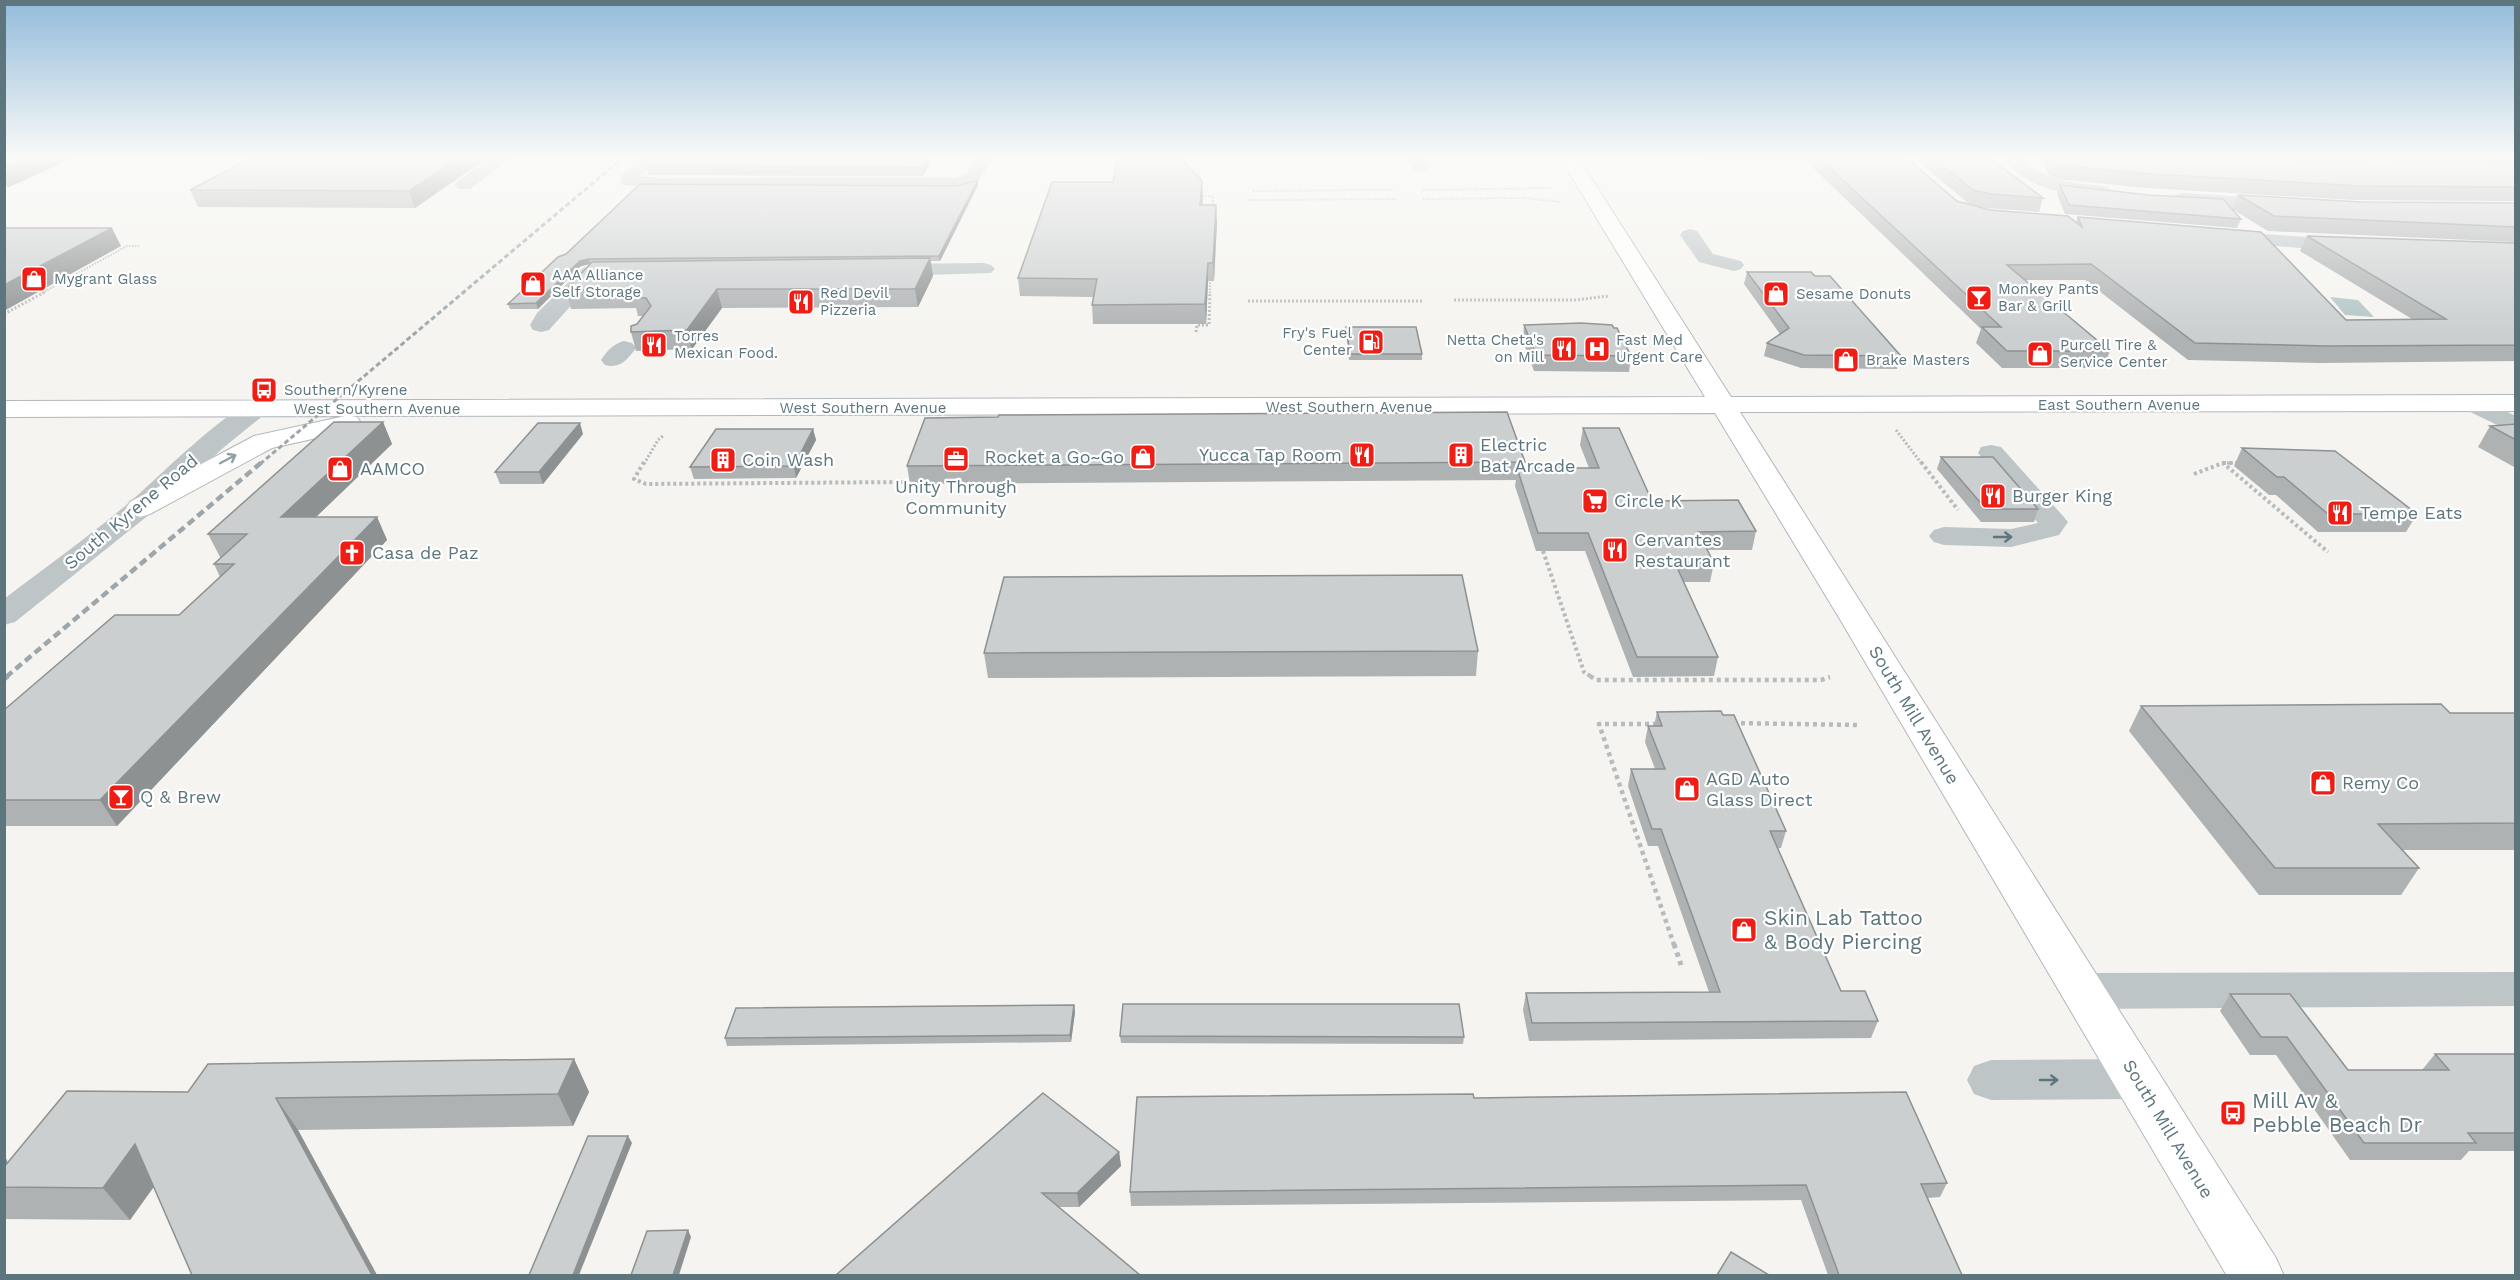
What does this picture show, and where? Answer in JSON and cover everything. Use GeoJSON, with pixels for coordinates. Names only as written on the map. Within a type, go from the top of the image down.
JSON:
{"type":"FeatureCollection","features":[{"type":"Feature","properties":{"kind":"main road","name":"South Mill Avenue"},"geometry":{"type":"LineString","coordinates":[[1605,216],[1857,621],[2257,1275]]}},
{"type":"Feature","properties":{"kind":"main road","name":"East Southern Avenue"},"geometry":{"type":"LineString","coordinates":[[1722,406],[2516,403]]}},
{"type":"Feature","properties":{"kind":"main road","name":"West Southern Avenue"},"geometry":{"type":"LineString","coordinates":[[4,409],[1722,406]]}},
{"type":"Feature","properties":{"kind":"main road"},"geometry":{"type":"LineString","coordinates":[[140,508],[263,442],[405,409]]}},
{"type":"Feature","properties":{"kind":"street"},"geometry":{"type":"LineString","coordinates":[[1691,228],[1707,258],[1734,265]]}},
{"type":"Feature","properties":{"kind":"street"},"geometry":{"type":"LineString","coordinates":[[2206,236],[2368,247]]}},
{"type":"Feature","properties":{"kind":"street"},"geometry":{"type":"LineString","coordinates":[[864,270],[987,261],[900,253]]}},
{"type":"Feature","properties":{"kind":"street"},"geometry":{"type":"LineString","coordinates":[[541,325],[545,318],[590,272],[626,272]]}},
{"type":"Feature","properties":{"kind":"street"},"geometry":{"type":"LineString","coordinates":[[2473,404],[2516,426]]}},
{"type":"Feature","properties":{"kind":"street","name":"South Kyrene Road"},"geometry":{"type":"LineString","coordinates":[[4,615],[140,508],[214,442],[256,409]]}},
{"type":"Feature","properties":{"kind":"street"},"geometry":{"type":"LineString","coordinates":[[1953,525],[2020,537],[2039,534],[2049,529],[2053,522],[1991,453]]}},
{"type":"Feature","properties":{"kind":"street"},"geometry":{"type":"LineString","coordinates":[[2083,992],[2516,989]]}},
{"type":"Feature","properties":{"kind":"street"},"geometry":{"type":"LineString","coordinates":[[1990,1080],[2137,1079]]}},
{"type":"Feature","properties":{"kind":"path"},"geometry":{"type":"LineString","coordinates":[[4,314],[127,246],[139,246]]}},
{"type":"Feature","properties":{"kind":"path"},"geometry":{"type":"LineString","coordinates":[[1196,333],[1197,325],[1209,325],[1210,279]]}},
{"type":"Feature","properties":{"kind":"path"},"geometry":{"type":"LineString","coordinates":[[1454,300],[1575,300],[1609,296]]}},
{"type":"Feature","properties":{"kind":"path"},"geometry":{"type":"LineString","coordinates":[[1248,301],[1423,301]]}},
{"type":"Feature","properties":{"kind":"path"},"geometry":{"type":"LineString","coordinates":[[1896,430],[1953,525]]}},
{"type":"Feature","properties":{"kind":"path"},"geometry":{"type":"LineString","coordinates":[[664,435],[658,440],[634,479],[639,482],[908,482]]}},
{"type":"Feature","properties":{"kind":"path"},"geometry":{"type":"LineString","coordinates":[[2223,463],[2328,552]]}},
{"type":"Feature","properties":{"kind":"path"},"geometry":{"type":"LineString","coordinates":[[2194,474],[2223,463],[2245,463]]}},
{"type":"Feature","properties":{"kind":"path"},"geometry":{"type":"LineString","coordinates":[[1543,551],[1584,672],[1596,680],[1821,680],[1830,677]]}},
{"type":"Feature","properties":{"kind":"path"},"geometry":{"type":"LineString","coordinates":[[1724,723],[1857,725]]}},
{"type":"Feature","properties":{"kind":"path"},"geometry":{"type":"LineString","coordinates":[[1668,724],[1599,724],[1681,965]]}},
{"type":"Feature","properties":{"kind":"shaded area"},"geometry":{"type":"Polygon","coordinates":[[[2330,297],[2358,300],[2374,317],[2345,315],[2330,297]]]}},
{"type":"Feature","properties":{"kind":"building"},"geometry":{"type":"Polygon","coordinates":[[[606,216],[960,216],[939,256],[589,259],[580,261],[536,303],[508,304],[558,257],[566,254],[606,216]]]}},
{"type":"Feature","properties":{"kind":"building"},"geometry":{"type":"Polygon","coordinates":[[[1040,216],[1215,216],[1213,263],[1208,263],[1205,304],[1092,305],[1097,279],[1018,278],[1040,216]]]}},
{"type":"Feature","properties":{"kind":"building"},"geometry":{"type":"Polygon","coordinates":[[[1881,216],[2065,216],[2082,227],[2078,217],[2261,232],[2346,320],[2446,319],[2307,236],[2516,243],[2516,345],[2327,346],[2195,343],[2091,264],[2007,265],[2110,351],[2007,351],[1982,327],[2001,327],[1881,216]]]}},
{"type":"Feature","properties":{"kind":"building"},"geometry":{"type":"Polygon","coordinates":[[[2201,216],[2238,216],[2241,219],[2201,216]]]}},
{"type":"Feature","properties":{"kind":"building"},"geometry":{"type":"Polygon","coordinates":[[[2274,216],[2516,216],[2516,227],[2274,216]]]}},
{"type":"Feature","properties":{"kind":"building"},"geometry":{"type":"Polygon","coordinates":[[[4,228],[112,228],[4,285],[4,228]]]}},
{"type":"Feature","properties":{"kind":"building"},"geometry":{"type":"Polygon","coordinates":[[[930,258],[915,289],[717,289],[687,330],[631,332],[631,326],[637,324],[651,306],[646,298],[633,297],[639,290],[566,290],[592,262],[930,258]]]}},
{"type":"Feature","properties":{"kind":"building"},"geometry":{"type":"Polygon","coordinates":[[[1747,272],[1811,272],[1815,276],[1830,276],[1901,356],[1804,355],[1767,343],[1789,328],[1747,272]]]}},
{"type":"Feature","properties":{"kind":"building"},"geometry":{"type":"Polygon","coordinates":[[[1581,323],[1612,325],[1617,328],[1631,356],[1536,355],[1524,325],[1581,323]]]}},
{"type":"Feature","properties":{"kind":"building"},"geometry":{"type":"Polygon","coordinates":[[[1346,327],[1416,327],[1422,354],[1350,354],[1346,327]]]}},
{"type":"Feature","properties":{"kind":"building"},"geometry":{"type":"Polygon","coordinates":[[[1507,412],[1525,462],[907,466],[925,418],[998,417],[999,415],[1507,412]]]}},
{"type":"Feature","properties":{"kind":"building"},"geometry":{"type":"Polygon","coordinates":[[[334,422],[383,422],[281,517],[377,517],[100,800],[4,800],[4,710],[115,615],[179,615],[234,564],[214,564],[247,534],[208,534],[334,422]]]}},
{"type":"Feature","properties":{"kind":"building"},"geometry":{"type":"Polygon","coordinates":[[[538,423],[580,423],[539,472],[495,472],[538,423]]]}},
{"type":"Feature","properties":{"kind":"building"},"geometry":{"type":"Polygon","coordinates":[[[2516,424],[2516,440],[2490,426],[2516,424]]]}},
{"type":"Feature","properties":{"kind":"building"},"geometry":{"type":"Polygon","coordinates":[[[1583,428],[1619,428],[1652,501],[1738,500],[1756,531],[1698,532],[1714,563],[1675,563],[1718,657],[1637,657],[1588,533],[1538,533],[1517,468],[1599,468],[1583,428]]]}},
{"type":"Feature","properties":{"kind":"building"},"geometry":{"type":"Polygon","coordinates":[[[716,429],[813,429],[794,466],[690,467],[716,429]]]}},
{"type":"Feature","properties":{"kind":"building"},"geometry":{"type":"Polygon","coordinates":[[[2242,448],[2335,451],[2417,514],[2328,514],[2284,477],[2277,477],[2242,448]]]}},
{"type":"Feature","properties":{"kind":"building"},"geometry":{"type":"Polygon","coordinates":[[[1941,457],[1993,457],[2038,509],[1986,509],[1941,457]]]}},
{"type":"Feature","properties":{"kind":"building"},"geometry":{"type":"Polygon","coordinates":[[[1462,575],[1478,651],[984,653],[1004,577],[1462,575]]]}},
{"type":"Feature","properties":{"kind":"building","name":"Remy Co"},"geometry":{"type":"Polygon","coordinates":[[[2441,704],[2450,713],[2516,713],[2516,823],[2378,824],[2419,868],[2275,868],[2141,706],[2441,704]]]}},
{"type":"Feature","properties":{"kind":"building"},"geometry":{"type":"Polygon","coordinates":[[[1721,711],[1723,715],[1734,715],[1786,831],[1770,831],[1841,991],[1865,991],[1878,1021],[1532,1023],[1526,993],[1720,992],[1661,829],[1652,829],[1631,769],[1665,769],[1648,726],[1662,726],[1657,712],[1721,711]]]}},
{"type":"Feature","properties":{"kind":"building"},"geometry":{"type":"Polygon","coordinates":[[[2230,994],[2290,994],[2348,1070],[2449,1070],[2435,1054],[2516,1054],[2516,1133],[2468,1133],[2476,1143],[2364,1143],[2287,1037],[2261,1037],[2230,994]]]}},
{"type":"Feature","properties":{"kind":"building"},"geometry":{"type":"Polygon","coordinates":[[[1123,1004],[1459,1004],[1464,1037],[1120,1036],[1123,1004]]]}},
{"type":"Feature","properties":{"kind":"building"},"geometry":{"type":"Polygon","coordinates":[[[1074,1005],[1070,1035],[725,1038],[736,1008],[1074,1005]]]}},
{"type":"Feature","properties":{"kind":"building"},"geometry":{"type":"Polygon","coordinates":[[[574,1059],[558,1094],[276,1098],[372,1275],[192,1275],[135,1144],[103,1188],[4,1187],[4,1167],[67,1091],[188,1092],[208,1064],[574,1059]]]}},
{"type":"Feature","properties":{"kind":"building"},"geometry":{"type":"Polygon","coordinates":[[[1906,1092],[1947,1183],[1921,1184],[1962,1275],[1839,1275],[1806,1185],[1130,1192],[1137,1097],[1473,1094],[1474,1098],[1906,1092]]]}},
{"type":"Feature","properties":{"kind":"building"},"geometry":{"type":"Polygon","coordinates":[[[1043,1093],[1119,1152],[1077,1193],[1042,1193],[1140,1275],[836,1275],[1043,1093]]]}},
{"type":"Feature","properties":{"kind":"building"},"geometry":{"type":"Polygon","coordinates":[[[588,1136],[628,1136],[573,1275],[529,1275],[588,1136]]]}},
{"type":"Feature","properties":{"kind":"building"},"geometry":{"type":"Polygon","coordinates":[[[688,1230],[673,1275],[631,1275],[647,1231],[688,1230]]]}},
{"type":"Feature","properties":{"kind":"building"},"geometry":{"type":"Polygon","coordinates":[[[1731,1252],[1769,1275],[1717,1275],[1731,1252]]]}},
{"type":"Feature","properties":{"kind":"railway"},"geometry":{"type":"LineString","coordinates":[[260,464],[554,216]]}},
{"type":"Feature","properties":{"kind":"railway"},"geometry":{"type":"LineString","coordinates":[[6,677],[262,462]]}},
{"type":"Feature","properties":{"kind":"railway"},"geometry":{"type":"LineString","coordinates":[[4,679],[8,676]]}},
{"type":"Feature","properties":{"kind":"place","name":"Mygrant Glass"},"geometry":{"type":"Point","coordinates":[34,279]}},
{"type":"Feature","properties":{"kind":"place","name":"AAA Alliance Self Storage"},"geometry":{"type":"Point","coordinates":[533,284]}},
{"type":"Feature","properties":{"kind":"place","name":"Sesame Donuts"},"geometry":{"type":"Point","coordinates":[1776,294]}},
{"type":"Feature","properties":{"kind":"place","name":"Monkey Pants Bar & Grill"},"geometry":{"type":"Point","coordinates":[1979,298]}},
{"type":"Feature","properties":{"kind":"place","name":"Red Devil Pizzeria"},"geometry":{"type":"Point","coordinates":[801,302]}},
{"type":"Feature","properties":{"kind":"place","name":"Fry's Fuel Center"},"geometry":{"type":"Point","coordinates":[1371,342]}},
{"type":"Feature","properties":{"kind":"place","name":"Torres Mexican Food."},"geometry":{"type":"Point","coordinates":[654,345]}},
{"type":"Feature","properties":{"kind":"place","name":"Netta Cheta's on Mill"},"geometry":{"type":"Point","coordinates":[1564,349]}},
{"type":"Feature","properties":{"kind":"place","name":"Fast Med Urgent Care"},"geometry":{"type":"Point","coordinates":[1597,349]}},
{"type":"Feature","properties":{"kind":"place","name":"Purcell Tire & Service Center"},"geometry":{"type":"Point","coordinates":[2040,354]}},
{"type":"Feature","properties":{"kind":"place","name":"Brake Masters"},"geometry":{"type":"Point","coordinates":[1846,360]}},
{"type":"Feature","properties":{"kind":"place","name":"Southern/Kyrene"},"geometry":{"type":"Point","coordinates":[264,390]}},
{"type":"Feature","properties":{"kind":"place","name":"Yucca Tap Room"},"geometry":{"type":"Point","coordinates":[1362,455]}},
{"type":"Feature","properties":{"kind":"place","name":"Electric Bat Arcade"},"geometry":{"type":"Point","coordinates":[1461,455]}},
{"type":"Feature","properties":{"kind":"place","name":"Rocket a Go~Go"},"geometry":{"type":"Point","coordinates":[1143,457]}},
{"type":"Feature","properties":{"kind":"place","name":"Unity Through Community"},"geometry":{"type":"Point","coordinates":[956,459]}},
{"type":"Feature","properties":{"kind":"place","name":"Coin Wash"},"geometry":{"type":"Point","coordinates":[723,460]}},
{"type":"Feature","properties":{"kind":"place","name":"AAMCO"},"geometry":{"type":"Point","coordinates":[340,469]}},
{"type":"Feature","properties":{"kind":"place","name":"Burger King"},"geometry":{"type":"Point","coordinates":[1993,496]}},
{"type":"Feature","properties":{"kind":"place","name":"Circle K"},"geometry":{"type":"Point","coordinates":[1595,501]}},
{"type":"Feature","properties":{"kind":"place","name":"Tempe Eats"},"geometry":{"type":"Point","coordinates":[2340,513]}},
{"type":"Feature","properties":{"kind":"place","name":"Cervantes Restaurant"},"geometry":{"type":"Point","coordinates":[1615,550]}},
{"type":"Feature","properties":{"kind":"place","name":"Casa de Paz"},"geometry":{"type":"Point","coordinates":[352,553]}},
{"type":"Feature","properties":{"kind":"place","name":"Remy Co"},"geometry":{"type":"Point","coordinates":[2323,783]}},
{"type":"Feature","properties":{"kind":"place","name":"AGD Auto Glass Direct"},"geometry":{"type":"Point","coordinates":[1687,789]}},
{"type":"Feature","properties":{"kind":"place","name":"Q & Brew"},"geometry":{"type":"Point","coordinates":[121,797]}},
{"type":"Feature","properties":{"kind":"place","name":"Skin Lab Tattoo & Body Piercing"},"geometry":{"type":"Point","coordinates":[1744,930]}},
{"type":"Feature","properties":{"kind":"place","name":"Mill Av & Pebble Beach Dr"},"geometry":{"type":"Point","coordinates":[2233,1113]}}]}
